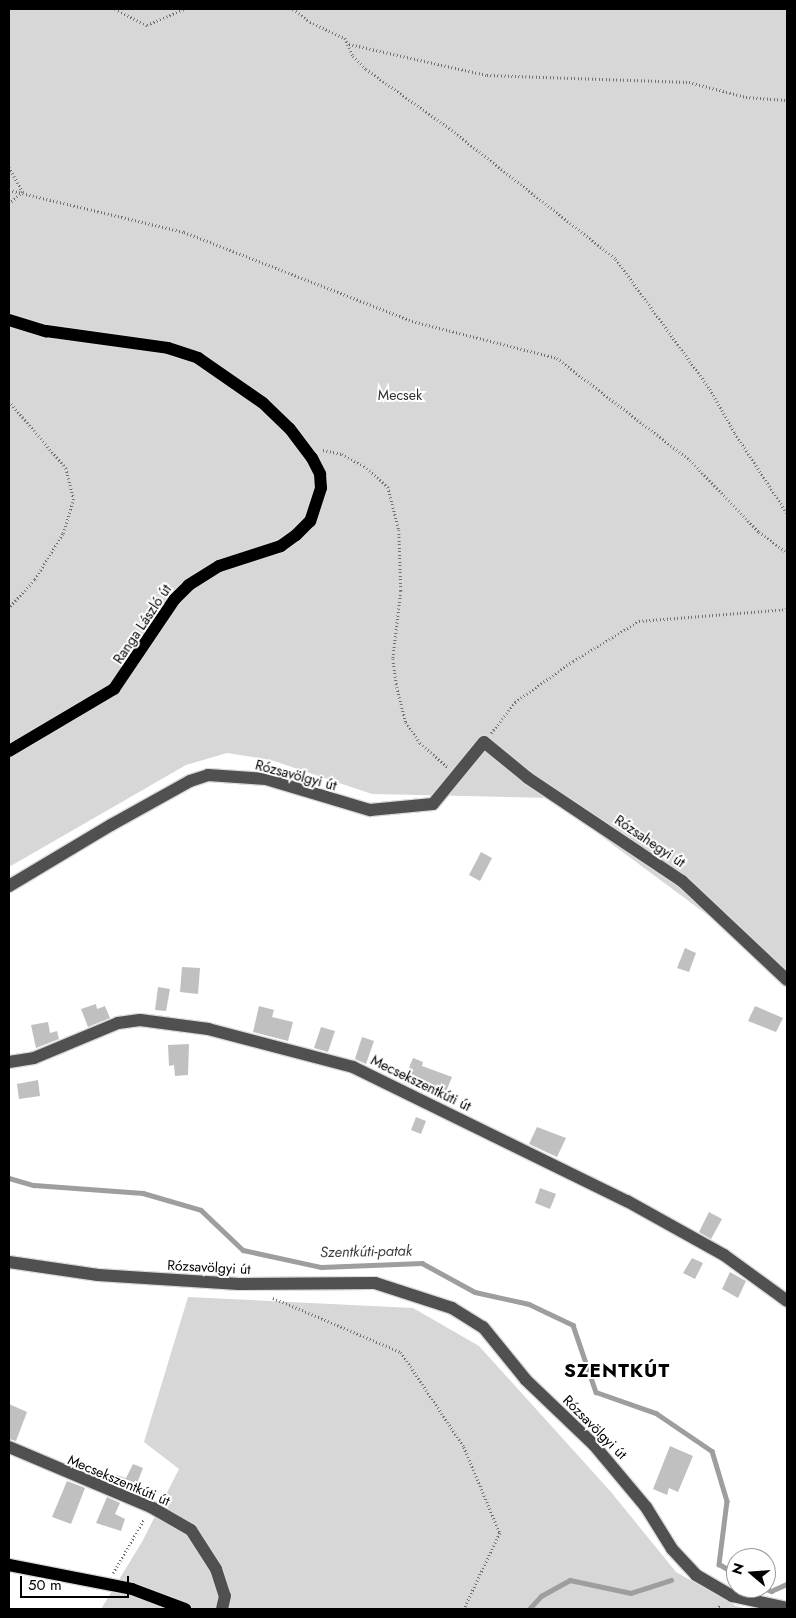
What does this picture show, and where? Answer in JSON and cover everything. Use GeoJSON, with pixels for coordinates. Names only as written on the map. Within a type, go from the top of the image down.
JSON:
{"type":"FeatureCollection","features":[{"type":"Feature","properties":{"kind":"main road","name":"Ranga László út"},"geometry":{"type":"LineString","coordinates":[[9,320],[46,331],[168,348],[198,358],[263,403],[304,446],[320,474],[321,488],[310,521],[281,546],[219,566],[189,585],[174,600],[114,689],[9,751]]}},
{"type":"Feature","properties":{"kind":"main road"},"geometry":{"type":"LineString","coordinates":[[9,1565],[93,1580],[156,1596],[185,1609]]}},
{"type":"Feature","properties":{"kind":"street","name":"Rózsavölgyi út"},"geometry":{"type":"LineString","coordinates":[[9,886],[110,825],[190,781],[208,775],[266,779],[370,810],[433,804],[484,742]]}},
{"type":"Feature","properties":{"kind":"street","name":"Rózsahegyi út"},"geometry":{"type":"LineString","coordinates":[[484,742],[528,778],[682,881],[787,980]]}},
{"type":"Feature","properties":{"kind":"street","name":"Mecsekszentkúti út"},"geometry":{"type":"LineString","coordinates":[[9,1062],[34,1058],[118,1023],[140,1020],[208,1029],[353,1067],[627,1201],[724,1255],[787,1302]]}},
{"type":"Feature","properties":{"kind":"street","name":"Rózsavölgyi út"},"geometry":{"type":"LineString","coordinates":[[9,1262],[98,1275],[239,1284],[375,1283],[452,1308],[483,1327],[526,1380],[594,1445],[646,1507],[672,1549],[696,1575],[732,1596],[787,1608]]}},
{"type":"Feature","properties":{"kind":"street","name":"Mecsekszentkúti út"},"geometry":{"type":"LineString","coordinates":[[9,1447],[151,1506],[191,1530],[216,1569],[225,1596],[222,1609]]}},
{"type":"Feature","properties":{"kind":"path"},"geometry":{"type":"LineString","coordinates":[[115,9],[147,25],[184,9]]}},
{"type":"Feature","properties":{"kind":"path"},"geometry":{"type":"LineString","coordinates":[[293,9],[310,22],[345,38],[353,56],[366,68],[456,133],[616,259],[710,389],[735,433],[787,513]]}},
{"type":"Feature","properties":{"kind":"path"},"geometry":{"type":"LineString","coordinates":[[349,44],[487,75],[689,82],[746,98],[787,100]]}},
{"type":"Feature","properties":{"kind":"path"},"geometry":{"type":"LineString","coordinates":[[9,167],[23,192]]}},
{"type":"Feature","properties":{"kind":"path"},"geometry":{"type":"LineString","coordinates":[[9,190],[184,232],[412,321],[557,358],[690,460],[759,532],[787,552]]}},
{"type":"Feature","properties":{"kind":"path"},"geometry":{"type":"LineString","coordinates":[[9,204],[23,192]]}},
{"type":"Feature","properties":{"kind":"path"},"geometry":{"type":"LineString","coordinates":[[9,401],[66,468],[74,499],[63,534],[35,580],[9,608]]}},
{"type":"Feature","properties":{"kind":"path"},"geometry":{"type":"LineString","coordinates":[[304,446],[342,454],[364,466],[388,487],[399,530],[401,591],[393,659],[396,687],[406,722],[420,743],[439,761],[458,773]]}},
{"type":"Feature","properties":{"kind":"path"},"geometry":{"type":"LineString","coordinates":[[484,742],[514,702],[573,661],[639,622],[787,609]]}},
{"type":"Feature","properties":{"kind":"path"},"geometry":{"type":"LineString","coordinates":[[265,1295],[401,1352],[464,1447],[500,1533],[464,1609]]}},
{"type":"Feature","properties":{"kind":"path"},"geometry":{"type":"LineString","coordinates":[[93,1580],[98,1572],[112,1575],[151,1506]]}},
{"type":"Feature","properties":{"kind":"green space","name":"Mecsek"},"geometry":{"type":"Polygon","coordinates":[[[9,9],[787,9],[787,974],[550,798],[372,794],[271,760],[227,753],[186,765],[9,867],[9,9]]]}},
{"type":"Feature","properties":{"kind":"green space"},"geometry":{"type":"Polygon","coordinates":[[[188,1297],[413,1308],[479,1346],[611,1492],[676,1572],[736,1606],[748,1609],[101,1609],[142,1542],[179,1469],[144,1442],[188,1297]]]}},
{"type":"Feature","properties":{"kind":"building"},"geometry":{"type":"Polygon","coordinates":[[[481,852],[492,858],[480,881],[469,875],[481,852]]]}},
{"type":"Feature","properties":{"kind":"building"},"geometry":{"type":"Polygon","coordinates":[[[685,948],[696,953],[689,972],[677,968],[685,948]]]}},
{"type":"Feature","properties":{"kind":"building"},"geometry":{"type":"Polygon","coordinates":[[[182,967],[200,968],[198,994],[180,992],[182,967]]]}},
{"type":"Feature","properties":{"kind":"building"},"geometry":{"type":"Polygon","coordinates":[[[158,987],[170,989],[166,1011],[155,1010],[158,987]]]}},
{"type":"Feature","properties":{"kind":"building"},"geometry":{"type":"Polygon","coordinates":[[[96,1004],[97,1009],[105,1006],[110,1018],[88,1027],[81,1009],[96,1004]]]}},
{"type":"Feature","properties":{"kind":"building"},"geometry":{"type":"Polygon","coordinates":[[[259,1006],[274,1010],[272,1017],[293,1022],[288,1041],[253,1032],[259,1006]]]}},
{"type":"Feature","properties":{"kind":"building"},"geometry":{"type":"Polygon","coordinates":[[[755,1006],[783,1018],[776,1032],[748,1021],[755,1006]]]}},
{"type":"Feature","properties":{"kind":"building"},"geometry":{"type":"Polygon","coordinates":[[[48,1022],[50,1033],[57,1031],[59,1039],[36,1048],[31,1025],[48,1022]]]}},
{"type":"Feature","properties":{"kind":"building"},"geometry":{"type":"Polygon","coordinates":[[[321,1027],[335,1031],[328,1052],[314,1048],[321,1027]]]}},
{"type":"Feature","properties":{"kind":"building"},"geometry":{"type":"Polygon","coordinates":[[[362,1037],[374,1041],[366,1064],[355,1059],[362,1037]]]}},
{"type":"Feature","properties":{"kind":"building"},"geometry":{"type":"Polygon","coordinates":[[[189,1044],[188,1075],[175,1076],[174,1065],[169,1066],[168,1045],[189,1044]]]}},
{"type":"Feature","properties":{"kind":"building"},"geometry":{"type":"Polygon","coordinates":[[[413,1058],[423,1062],[422,1066],[452,1077],[443,1099],[403,1082],[413,1058]]]}},
{"type":"Feature","properties":{"kind":"building"},"geometry":{"type":"Polygon","coordinates":[[[38,1080],[40,1096],[19,1099],[17,1084],[38,1080]]]}},
{"type":"Feature","properties":{"kind":"building"},"geometry":{"type":"Polygon","coordinates":[[[416,1117],[426,1121],[421,1134],[411,1130],[416,1117]]]}},
{"type":"Feature","properties":{"kind":"building"},"geometry":{"type":"Polygon","coordinates":[[[537,1127],[566,1138],[557,1157],[529,1144],[537,1127]]]}},
{"type":"Feature","properties":{"kind":"building"},"geometry":{"type":"Polygon","coordinates":[[[540,1188],[556,1194],[550,1209],[535,1203],[540,1188]]]}},
{"type":"Feature","properties":{"kind":"building"},"geometry":{"type":"Polygon","coordinates":[[[709,1212],[722,1219],[711,1239],[699,1232],[709,1212]]]}},
{"type":"Feature","properties":{"kind":"building"},"geometry":{"type":"Polygon","coordinates":[[[692,1258],[703,1263],[695,1279],[683,1273],[692,1258]]]}},
{"type":"Feature","properties":{"kind":"building"},"geometry":{"type":"Polygon","coordinates":[[[730,1272],[746,1281],[738,1298],[722,1289],[730,1272]]]}},
{"type":"Feature","properties":{"kind":"building"},"geometry":{"type":"Polygon","coordinates":[[[9,1404],[27,1412],[16,1441],[9,1439],[9,1404]]]}},
{"type":"Feature","properties":{"kind":"building"},"geometry":{"type":"Polygon","coordinates":[[[670,1446],[693,1456],[678,1492],[669,1488],[667,1495],[653,1489],[670,1446]]]}},
{"type":"Feature","properties":{"kind":"building"},"geometry":{"type":"Polygon","coordinates":[[[133,1464],[143,1468],[134,1491],[107,1480],[110,1473],[126,1478],[133,1464]]]}},
{"type":"Feature","properties":{"kind":"building"},"geometry":{"type":"Polygon","coordinates":[[[67,1481],[85,1488],[71,1524],[52,1517],[67,1481]]]}},
{"type":"Feature","properties":{"kind":"building"},"geometry":{"type":"Polygon","coordinates":[[[107,1497],[120,1503],[115,1514],[125,1519],[121,1531],[96,1523],[107,1497]]]}},
{"type":"Feature","properties":{"kind":"waterway","name":"Szentkúti-patak"},"geometry":{"type":"LineString","coordinates":[[9,1178],[34,1185],[143,1193],[201,1210],[243,1250],[321,1267],[422,1263],[475,1292],[529,1304],[573,1325],[596,1392],[656,1413],[712,1451],[727,1501],[719,1564],[726,1568]]}},
{"type":"Feature","properties":{"kind":"waterway"},"geometry":{"type":"LineString","coordinates":[[529,1609],[541,1596],[570,1580],[631,1593],[671,1580]]}},
{"type":"Feature","properties":{"kind":"waterway","name":"Szentkúti-patak"},"geometry":{"type":"LineString","coordinates":[[776,1589],[787,1584]]}},
{"type":"Feature","properties":{"kind":"district","name":"SZENTKÚT"},"geometry":{"type":"Point","coordinates":[617,1371]}}]}
